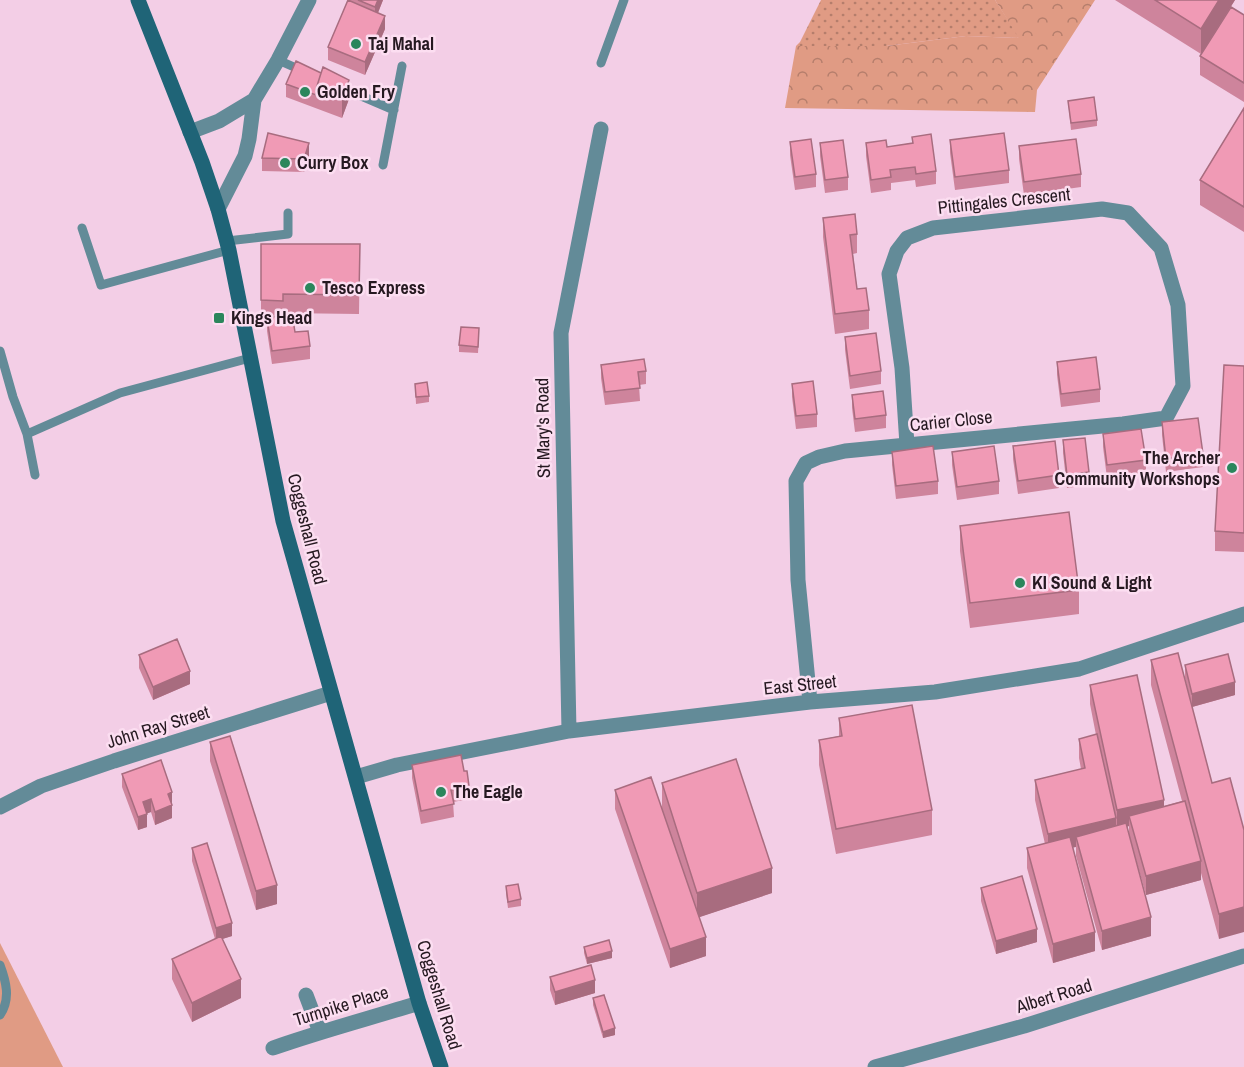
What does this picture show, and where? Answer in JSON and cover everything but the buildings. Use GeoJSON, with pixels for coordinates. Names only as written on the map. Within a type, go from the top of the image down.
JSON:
{"type":"FeatureCollection","features":[{"type":"Feature","properties":{"kind":"main road","name":"Coggeshall Road"},"geometry":{"type":"LineString","coordinates":[[138,0],[219,209],[283,521],[419,1003],[441,1067]]}},
{"type":"Feature","properties":{"kind":"street"},"geometry":{"type":"LineString","coordinates":[[219,209],[245,156],[254,100],[309,0]]}},
{"type":"Feature","properties":{"kind":"street"},"geometry":{"type":"LineString","coordinates":[[190,132],[219,121],[254,100]]}},
{"type":"Feature","properties":{"kind":"street","name":"St Mary's Road"},"geometry":{"type":"LineString","coordinates":[[568,731],[561,333],[601,129]]}},
{"type":"Feature","properties":{"kind":"street","name":"Pittingales Crescent"},"geometry":{"type":"LineString","coordinates":[[907,445],[902,368],[889,274],[897,250],[907,238],[933,228],[1102,209],[1128,213],[1161,248]]}},
{"type":"Feature","properties":{"kind":"street","name":"Carier Close"},"geometry":{"type":"LineString","coordinates":[[810,702],[798,580],[799,542],[795,503],[796,481],[806,463],[819,457],[845,451],[1166,418],[1182,386],[1178,305],[1161,248]]}},
{"type":"Feature","properties":{"kind":"street","name":"East Street"},"geometry":{"type":"LineString","coordinates":[[356,777],[397,765],[568,731],[810,702],[935,692],[1079,669],[1244,614]]}},
{"type":"Feature","properties":{"kind":"street","name":"John Ray Street"},"geometry":{"type":"LineString","coordinates":[[0,807],[41,786],[331,693]]}},
{"type":"Feature","properties":{"kind":"street","name":"Albert Road"},"geometry":{"type":"LineString","coordinates":[[875,1067],[1024,1026],[1244,956]]}},
{"type":"Feature","properties":{"kind":"street"},"geometry":{"type":"LineString","coordinates":[[306,995],[320,1032]]}},
{"type":"Feature","properties":{"kind":"street","name":"Turnpike Place"},"geometry":{"type":"LineString","coordinates":[[273,1048],[419,1003]]}},
{"type":"Feature","properties":{"kind":"lane"},"geometry":{"type":"LineString","coordinates":[[601,63],[624,0]]}},
{"type":"Feature","properties":{"kind":"lane"},"geometry":{"type":"LineString","coordinates":[[278,60],[310,74]]}},
{"type":"Feature","properties":{"kind":"lane"},"geometry":{"type":"LineString","coordinates":[[384,165],[402,66]]}},
{"type":"Feature","properties":{"kind":"lane"},"geometry":{"type":"LineString","coordinates":[[331,83],[394,110]]}},
{"type":"Feature","properties":{"kind":"lane"},"geometry":{"type":"LineString","coordinates":[[82,228],[101,285],[228,245],[288,234],[288,213]]}},
{"type":"Feature","properties":{"kind":"lane"},"geometry":{"type":"LineString","coordinates":[[0,351],[27,434],[34,475]]}},
{"type":"Feature","properties":{"kind":"lane"},"geometry":{"type":"LineString","coordinates":[[27,434],[120,393],[250,358]]}},
{"type":"Feature","properties":{"kind":"lane"},"geometry":{"type":"LineString","coordinates":[[0,965],[7,984],[5,1008],[0,1015]]}},
{"type":"Feature","properties":{"kind":"green space"},"geometry":{"type":"Polygon","coordinates":[[[821,0],[995,0],[1020,38],[966,36],[886,46],[796,46],[821,0]]]}},
{"type":"Feature","properties":{"kind":"green space"},"geometry":{"type":"Polygon","coordinates":[[[995,0],[1095,0],[1037,90],[1035,112],[785,108],[796,46],[886,46],[966,36],[1019,38],[995,0]]]}},
{"type":"Feature","properties":{"kind":"green space"},"geometry":{"type":"Polygon","coordinates":[[[0,943],[63,1067],[0,1067],[0,943]]]}},
{"type":"Feature","properties":{"kind":"place","name":"Taj Mahal"},"geometry":{"type":"Point","coordinates":[356,44]}},
{"type":"Feature","properties":{"kind":"place","name":"Golden Fry"},"geometry":{"type":"Point","coordinates":[305,92]}},
{"type":"Feature","properties":{"kind":"place","name":"Curry Box"},"geometry":{"type":"Point","coordinates":[285,163]}},
{"type":"Feature","properties":{"kind":"place","name":"Tesco Express"},"geometry":{"type":"Point","coordinates":[310,288]}},
{"type":"Feature","properties":{"kind":"place","name":"Kings Head"},"geometry":{"type":"Point","coordinates":[219,318]}},
{"type":"Feature","properties":{"kind":"place","name":"The Archer Community Workshops"},"geometry":{"type":"Point","coordinates":[1232,468]}},
{"type":"Feature","properties":{"kind":"place","name":"KI Sound & Light"},"geometry":{"type":"Point","coordinates":[1020,583]}},
{"type":"Feature","properties":{"kind":"place","name":"The Eagle"},"geometry":{"type":"Point","coordinates":[441,792]}}]}
